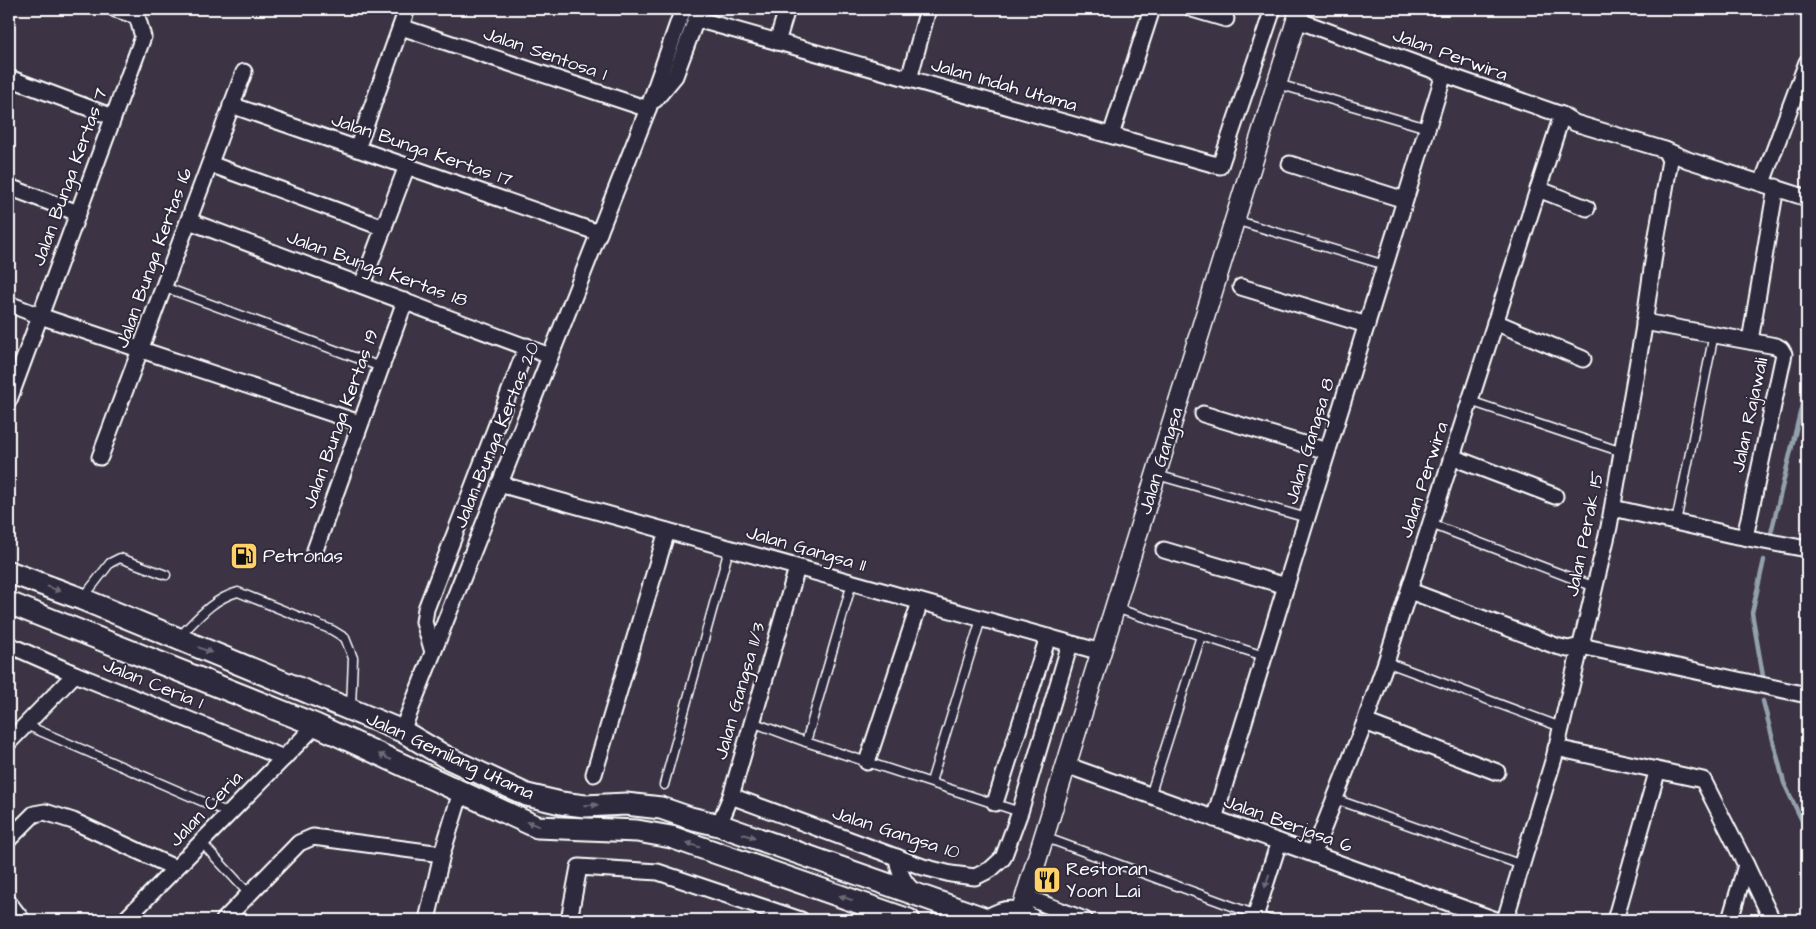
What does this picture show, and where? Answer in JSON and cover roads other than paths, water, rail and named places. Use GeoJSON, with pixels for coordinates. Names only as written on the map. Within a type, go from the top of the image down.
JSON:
{"type":"FeatureCollection","features":[{"type":"Feature","properties":{"kind":"main road","name":"Jalan Gemilang Utama"},"geometry":{"type":"LineString","coordinates":[[9,572],[177,638],[402,731],[446,757],[527,795],[561,803],[585,806],[626,804],[661,808],[690,818],[720,825],[989,920]]}},
{"type":"Feature","properties":{"kind":"main road","name":"Jalan Gemilang Utama"},"geometry":{"type":"LineString","coordinates":[[9,603],[316,725],[538,827],[637,831],[671,837],[909,920]]}},
{"type":"Feature","properties":{"kind":"main road"},"geometry":{"type":"LineString","coordinates":[[989,920],[1007,912],[1026,911]]}},
{"type":"Feature","properties":{"kind":"street","name":"Jalan Bunga Kertas 7"},"geometry":{"type":"LineString","coordinates":[[9,400],[143,37],[136,16],[115,9]]}},
{"type":"Feature","properties":{"kind":"street"},"geometry":{"type":"LineString","coordinates":[[356,149],[407,9]]}},
{"type":"Feature","properties":{"kind":"street","name":"Jalan Bunga Kertas 20"},"geometry":{"type":"LineString","coordinates":[[402,731],[648,109],[683,9]]}},
{"type":"Feature","properties":{"kind":"street"},"geometry":{"type":"LineString","coordinates":[[777,42],[787,9]]}},
{"type":"Feature","properties":{"kind":"street"},"geometry":{"type":"LineString","coordinates":[[909,79],[928,9]]}},
{"type":"Feature","properties":{"kind":"street"},"geometry":{"type":"LineString","coordinates":[[1111,135],[1152,9]]}},
{"type":"Feature","properties":{"kind":"street"},"geometry":{"type":"LineString","coordinates":[[1192,9],[1226,19]]}},
{"type":"Feature","properties":{"kind":"street","name":"Jalan Indah Utama"},"geometry":{"type":"LineString","coordinates":[[698,14],[777,42],[1220,166],[1273,9]]}},
{"type":"Feature","properties":{"kind":"street"},"geometry":{"type":"LineString","coordinates":[[648,109],[675,76],[698,14]]}},
{"type":"Feature","properties":{"kind":"street","name":"Jalan Perwira"},"geometry":{"type":"LineString","coordinates":[[1299,14],[1444,74],[1562,115],[1575,123],[1665,150],[1688,160],[1807,198]]}},
{"type":"Feature","properties":{"kind":"street","name":"Jalan Gangsa"},"geometry":{"type":"LineString","coordinates":[[1026,911],[1044,837],[1299,14]]}},
{"type":"Feature","properties":{"kind":"street","name":"Jalan Sentosa 1"},"geometry":{"type":"LineString","coordinates":[[401,26],[648,109]]}},
{"type":"Feature","properties":{"kind":"street"},"geometry":{"type":"LineString","coordinates":[[1750,341],[1769,185],[1807,62]]}},
{"type":"Feature","properties":{"kind":"street","name":"Jalan Bunga Kertas 16"},"geometry":{"type":"LineString","coordinates":[[100,457],[244,72]]}},
{"type":"Feature","properties":{"kind":"street","name":"Jalan Gangsa 8"},"geometry":{"type":"LineString","coordinates":[[1214,819],[1444,74]]}},
{"type":"Feature","properties":{"kind":"street"},"geometry":{"type":"LineString","coordinates":[[9,78],[113,117]]}},
{"type":"Feature","properties":{"kind":"street","name":"Jalan Bunga Kertas 17"},"geometry":{"type":"LineString","coordinates":[[232,105],[599,233]]}},
{"type":"Feature","properties":{"kind":"street","name":"Jalan Perwira"},"geometry":{"type":"LineString","coordinates":[[1313,854],[1365,722],[1410,591],[1562,115]]}},
{"type":"Feature","properties":{"kind":"street","name":"Jalan Perak 15"},"geometry":{"type":"LineString","coordinates":[[1506,920],[1556,748],[1613,508],[1670,160],[1665,150]]}},
{"type":"Feature","properties":{"kind":"street"},"geometry":{"type":"LineString","coordinates":[[210,164],[384,228]]}},
{"type":"Feature","properties":{"kind":"street"},"geometry":{"type":"LineString","coordinates":[[1290,164],[1405,200]]}},
{"type":"Feature","properties":{"kind":"street"},"geometry":{"type":"LineString","coordinates":[[362,285],[407,166]]}},
{"type":"Feature","properties":{"kind":"street"},"geometry":{"type":"LineString","coordinates":[[9,187],[78,213]]}},
{"type":"Feature","properties":{"kind":"street"},"geometry":{"type":"LineString","coordinates":[[1538,189],[1587,208]]}},
{"type":"Feature","properties":{"kind":"street","name":"Jalan Bunga Kertas 18"},"geometry":{"type":"LineString","coordinates":[[189,221],[550,356]]}},
{"type":"Feature","properties":{"kind":"street"},"geometry":{"type":"LineString","coordinates":[[1241,286],[1367,325]]}},
{"type":"Feature","properties":{"kind":"street","name":"Jalan Bunga Kertas 19"},"geometry":{"type":"LineString","coordinates":[[315,550],[405,301]]}},
{"type":"Feature","properties":{"kind":"street"},"geometry":{"type":"LineString","coordinates":[[9,304],[360,423]]}},
{"type":"Feature","properties":{"kind":"street"},"geometry":{"type":"LineString","coordinates":[[1496,322],[1583,359]]}},
{"type":"Feature","properties":{"kind":"street","name":"Jalan Rajawali"},"geometry":{"type":"LineString","coordinates":[[1644,322],[1776,346],[1781,349],[1784,358],[1745,537]]}},
{"type":"Feature","properties":{"kind":"street","name":"Jalan Bunga Kertas 20"},"geometry":{"type":"LineString","coordinates":[[433,652],[424,622],[426,609],[526,346]]}},
{"type":"Feature","properties":{"kind":"street"},"geometry":{"type":"LineString","coordinates":[[1204,414],[1328,451]]}},
{"type":"Feature","properties":{"kind":"street"},"geometry":{"type":"LineString","coordinates":[[1452,457],[1555,496]]}},
{"type":"Feature","properties":{"kind":"street","name":"Jalan Gangsa 11"},"geometry":{"type":"LineString","coordinates":[[499,484],[1101,652]]}},
{"type":"Feature","properties":{"kind":"street"},"geometry":{"type":"LineString","coordinates":[[1613,508],[1807,549]]}},
{"type":"Feature","properties":{"kind":"street"},"geometry":{"type":"LineString","coordinates":[[594,774],[667,531]]}},
{"type":"Feature","properties":{"kind":"street"},"geometry":{"type":"LineString","coordinates":[[1164,550],[1286,586]]}},
{"type":"Feature","properties":{"kind":"street","name":"Jalan Gangsa 11/3"},"geometry":{"type":"LineString","coordinates":[[720,825],[731,796],[797,568]]}},
{"type":"Feature","properties":{"kind":"street"},"geometry":{"type":"LineString","coordinates":[[1410,591],[1556,646],[1568,649],[1581,646],[1807,694]]}},
{"type":"Feature","properties":{"kind":"street"},"geometry":{"type":"LineString","coordinates":[[867,762],[920,602]]}},
{"type":"Feature","properties":{"kind":"street"},"geometry":{"type":"LineString","coordinates":[[995,803],[1048,638]]}},
{"type":"Feature","properties":{"kind":"street","name":"Jalan Ceria 1"},"geometry":{"type":"LineString","coordinates":[[9,644],[75,674],[284,758]]}},
{"type":"Feature","properties":{"kind":"street","name":"Jalan Gangsa 10"},"geometry":{"type":"LineString","coordinates":[[731,796],[897,857],[951,874],[976,876],[991,869],[1003,858],[1020,812],[1070,644]]}},
{"type":"Feature","properties":{"kind":"street"},"geometry":{"type":"LineString","coordinates":[[9,742],[75,674]]}},
{"type":"Feature","properties":{"kind":"street"},"geometry":{"type":"LineString","coordinates":[[1365,722],[1496,772]]}},
{"type":"Feature","properties":{"kind":"street","name":"Jalan Ceria"},"geometry":{"type":"LineString","coordinates":[[125,920],[316,725]]}},
{"type":"Feature","properties":{"kind":"street"},"geometry":{"type":"LineString","coordinates":[[1556,748],[1703,780],[1772,920]]}},
{"type":"Feature","properties":{"kind":"street","name":"Jalan Berjasa 6"},"geometry":{"type":"LineString","coordinates":[[1066,765],[1496,920]]}},
{"type":"Feature","properties":{"kind":"street"},"geometry":{"type":"LineString","coordinates":[[1615,920],[1656,776],[1656,770]]}},
{"type":"Feature","properties":{"kind":"street"},"geometry":{"type":"LineString","coordinates":[[427,920],[442,854],[461,792]]}},
{"type":"Feature","properties":{"kind":"street"},"geometry":{"type":"LineString","coordinates":[[9,839],[34,814],[45,812],[73,822],[176,868]]}},
{"type":"Feature","properties":{"kind":"street"},"geometry":{"type":"LineString","coordinates":[[224,920],[299,843],[313,837],[442,854]]}},
{"type":"Feature","properties":{"kind":"street"},"geometry":{"type":"LineString","coordinates":[[1260,918],[1279,842]]}},
{"type":"Feature","properties":{"kind":"street"},"geometry":{"type":"LineString","coordinates":[[897,857],[898,870],[902,879],[917,894]]}},
{"type":"Feature","properties":{"kind":"street"},"geometry":{"type":"LineString","coordinates":[[1730,920],[1746,865]]}},
{"type":"Feature","properties":{"kind":"street"},"geometry":{"type":"LineString","coordinates":[[569,920],[580,867],[658,872],[801,920]]}},
{"type":"Feature","properties":{"kind":"street"},"geometry":{"type":"LineString","coordinates":[[9,903],[22,920]]}},
{"type":"Feature","properties":{"kind":"street"},"geometry":{"type":"LineString","coordinates":[[1026,911],[1085,920]]}},
{"type":"Feature","properties":{"kind":"lane"},"geometry":{"type":"LineString","coordinates":[[1278,84],[1427,128]]}},
{"type":"Feature","properties":{"kind":"lane"},"geometry":{"type":"LineString","coordinates":[[1235,220],[1385,265]]}},
{"type":"Feature","properties":{"kind":"lane"},"geometry":{"type":"LineString","coordinates":[[164,287],[381,366]]}},
{"type":"Feature","properties":{"kind":"lane"},"geometry":{"type":"LineString","coordinates":[[1676,522],[1714,334]]}},
{"type":"Feature","properties":{"kind":"lane"},"geometry":{"type":"LineString","coordinates":[[1470,401],[1622,452]]}},
{"type":"Feature","properties":{"kind":"lane"},"geometry":{"type":"LineString","coordinates":[[1156,474],[1307,518]]}},
{"type":"Feature","properties":{"kind":"lane"},"geometry":{"type":"LineString","coordinates":[[1431,524],[1595,587]]}},
{"type":"Feature","properties":{"kind":"lane"},"geometry":{"type":"LineString","coordinates":[[664,785],[729,549]]}},
{"type":"Feature","properties":{"kind":"lane"},"geometry":{"type":"LineString","coordinates":[[82,600],[110,563],[120,558],[166,575]]}},
{"type":"Feature","properties":{"kind":"lane"},"geometry":{"type":"LineString","coordinates":[[806,742],[852,583]]}},
{"type":"Feature","properties":{"kind":"lane"},"geometry":{"type":"LineString","coordinates":[[177,638],[215,601],[224,595],[238,592],[332,630],[345,638],[352,658],[351,710]]}},
{"type":"Feature","properties":{"kind":"lane"},"geometry":{"type":"LineString","coordinates":[[1115,608],[1264,656]]}},
{"type":"Feature","properties":{"kind":"lane"},"geometry":{"type":"LineString","coordinates":[[931,782],[981,619]]}},
{"type":"Feature","properties":{"kind":"lane"},"geometry":{"type":"LineString","coordinates":[[1150,796],[1201,636]]}},
{"type":"Feature","properties":{"kind":"lane"},"geometry":{"type":"LineString","coordinates":[[1386,662],[1561,727]]}},
{"type":"Feature","properties":{"kind":"lane"},"geometry":{"type":"LineString","coordinates":[[752,722],[806,742],[1020,812]]}},
{"type":"Feature","properties":{"kind":"lane"},"geometry":{"type":"LineString","coordinates":[[26,725],[229,813]]}},
{"type":"Feature","properties":{"kind":"lane"},"geometry":{"type":"LineString","coordinates":[[1335,799],[1522,865]]}},
{"type":"Feature","properties":{"kind":"lane"},"geometry":{"type":"LineString","coordinates":[[1044,837],[1260,918]]}},
{"type":"Feature","properties":{"kind":"lane"},"geometry":{"type":"LineString","coordinates":[[201,842],[250,894]]}},
{"type":"Feature","properties":{"kind":"waterway"},"geometry":{"type":"LineString","coordinates":[[1771,533],[1807,384]]}},
{"type":"Feature","properties":{"kind":"waterway"},"geometry":{"type":"LineString","coordinates":[[1763,676],[1752,613],[1764,560]]}},
{"type":"Feature","properties":{"kind":"waterway"},"geometry":{"type":"LineString","coordinates":[[1763,701],[1784,783],[1807,831]]}},
{"type":"Feature","properties":{"kind":"place","name":"Petronas"},"geometry":{"type":"Point","coordinates":[244,556]}},
{"type":"Feature","properties":{"kind":"place","name":"Restoran Yoon Lai"},"geometry":{"type":"Point","coordinates":[1047,880]}}]}
